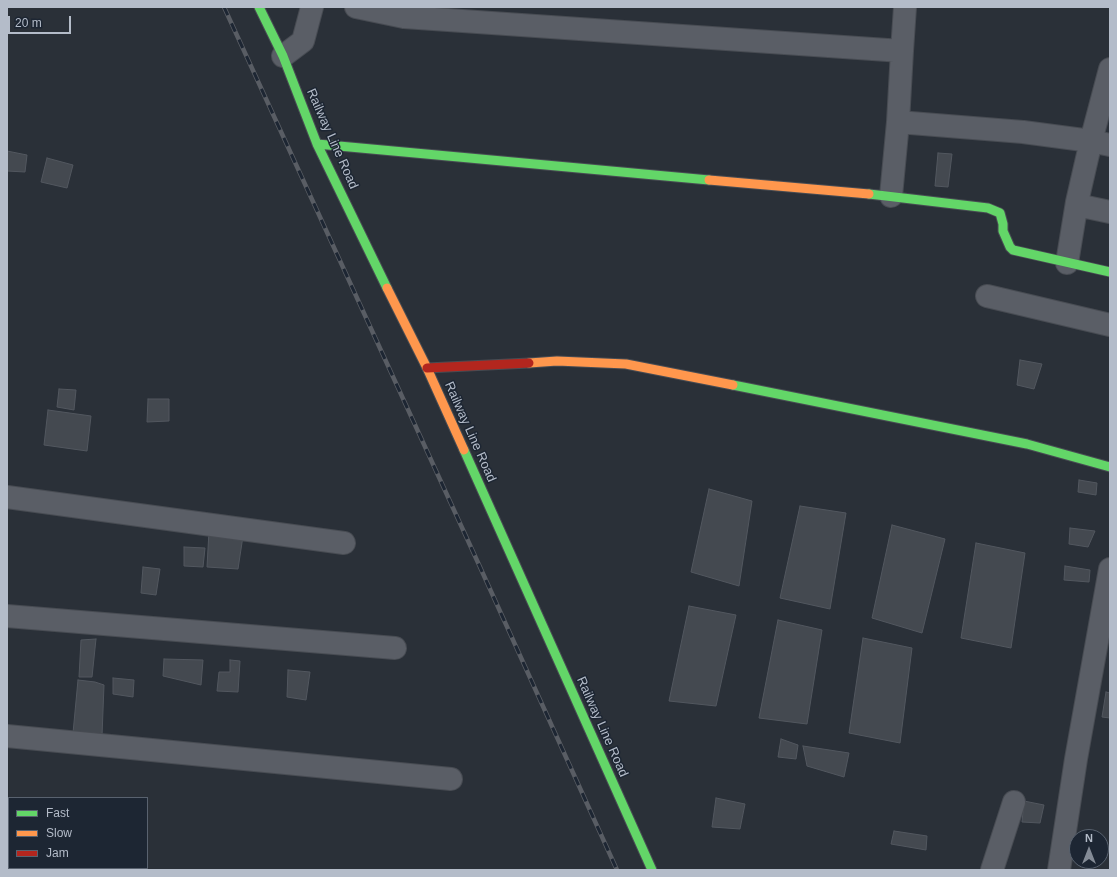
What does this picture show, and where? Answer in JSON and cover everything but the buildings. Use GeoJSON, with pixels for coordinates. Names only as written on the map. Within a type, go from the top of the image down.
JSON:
{"type":"FeatureCollection","features":[{"type":"Feature","properties":{"kind":"street","name":"Railway Line Road"},"geometry":{"type":"LineString","coordinates":[[259,7],[283,56],[317,144],[427,368],[652,870]]}},
{"type":"Feature","properties":{"kind":"street"},"geometry":{"type":"LineString","coordinates":[[283,56],[303,41],[312,7]]}},
{"type":"Feature","properties":{"kind":"street"},"geometry":{"type":"LineString","coordinates":[[356,7],[404,17],[902,51]]}},
{"type":"Feature","properties":{"kind":"street"},"geometry":{"type":"LineString","coordinates":[[891,196],[898,122],[905,7]]}},
{"type":"Feature","properties":{"kind":"street"},"geometry":{"type":"LineString","coordinates":[[1067,263],[1077,205],[1101,143],[1110,69]]}},
{"type":"Feature","properties":{"kind":"street"},"geometry":{"type":"LineString","coordinates":[[898,122],[1023,132],[1101,143]]}},
{"type":"Feature","properties":{"kind":"street"},"geometry":{"type":"LineString","coordinates":[[317,144],[891,196],[988,208],[1000,213],[1003,231],[1010,247],[1013,250],[1110,272]]}},
{"type":"Feature","properties":{"kind":"street"},"geometry":{"type":"LineString","coordinates":[[1077,205],[1110,212]]}},
{"type":"Feature","properties":{"kind":"street"},"geometry":{"type":"LineString","coordinates":[[987,296],[1110,325]]}},
{"type":"Feature","properties":{"kind":"street"},"geometry":{"type":"LineString","coordinates":[[427,368],[557,361],[626,364],[1027,444],[1110,467]]}},
{"type":"Feature","properties":{"kind":"street"},"geometry":{"type":"LineString","coordinates":[[7,497],[344,543]]}},
{"type":"Feature","properties":{"kind":"street"},"geometry":{"type":"LineString","coordinates":[[1059,870],[1076,759],[1110,569]]}},
{"type":"Feature","properties":{"kind":"street"},"geometry":{"type":"LineString","coordinates":[[7,616],[395,648]]}},
{"type":"Feature","properties":{"kind":"street"},"geometry":{"type":"LineString","coordinates":[[7,736],[451,779]]}},
{"type":"Feature","properties":{"kind":"street"},"geometry":{"type":"LineString","coordinates":[[992,870],[1014,802]]}},
{"type":"Feature","properties":{"kind":"railway"},"geometry":{"type":"LineString","coordinates":[[224,7],[617,870]]}},
{"type":"Feature","properties":{"kind":"traffic: fast"},"geometry":{"type":"LineString","coordinates":[[259,7],[283,56],[317,144],[387,288]]}},
{"type":"Feature","properties":{"kind":"traffic: fast"},"geometry":{"type":"LineString","coordinates":[[317,144],[709,180]]}},
{"type":"Feature","properties":{"kind":"traffic: fast"},"geometry":{"type":"LineString","coordinates":[[869,194],[988,208],[1000,213],[1003,231],[1010,247],[1013,250],[1110,272]]}},
{"type":"Feature","properties":{"kind":"traffic: fast"},"geometry":{"type":"LineString","coordinates":[[733,385],[1027,444],[1110,467]]}},
{"type":"Feature","properties":{"kind":"traffic: fast"},"geometry":{"type":"LineString","coordinates":[[464,450],[652,870]]}},
{"type":"Feature","properties":{"kind":"traffic: slow"},"geometry":{"type":"LineString","coordinates":[[709,180],[869,194]]}},
{"type":"Feature","properties":{"kind":"traffic: slow"},"geometry":{"type":"LineString","coordinates":[[387,288],[427,368],[464,450]]}},
{"type":"Feature","properties":{"kind":"traffic: slow"},"geometry":{"type":"LineString","coordinates":[[529,363],[557,361],[626,364],[733,385]]}},
{"type":"Feature","properties":{"kind":"traffic: jam"},"geometry":{"type":"LineString","coordinates":[[427,368],[529,363]]}}]}
